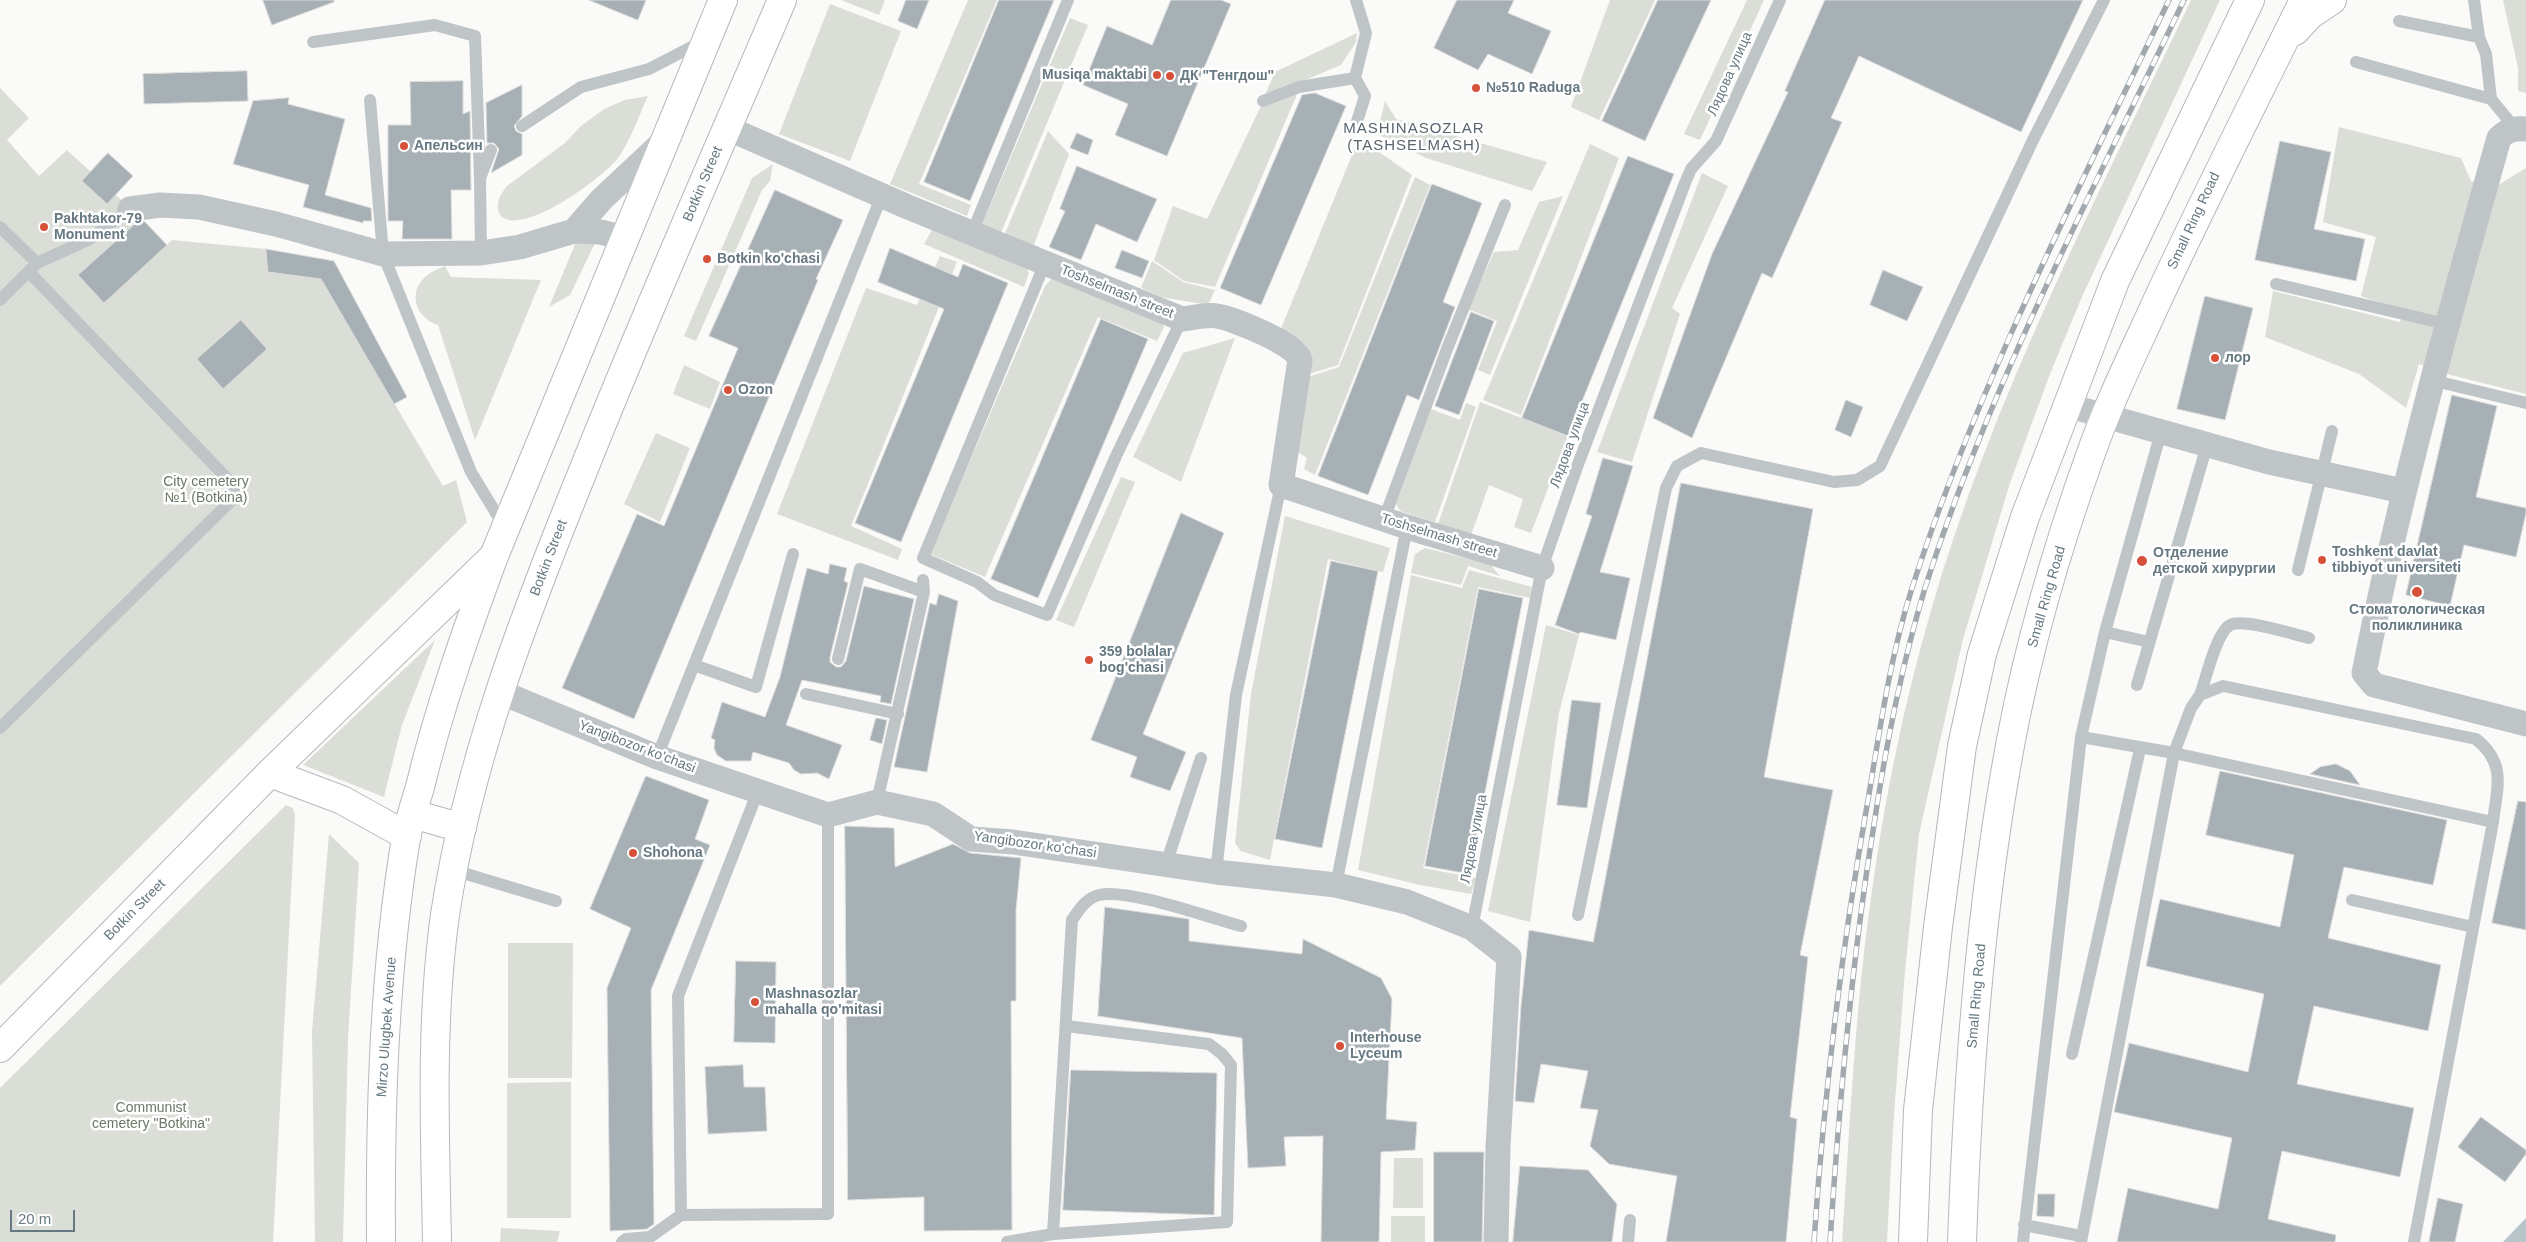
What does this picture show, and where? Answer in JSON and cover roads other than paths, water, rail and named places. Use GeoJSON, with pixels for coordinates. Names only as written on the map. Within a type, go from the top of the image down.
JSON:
{"type":"FeatureCollection","features":[{"type":"Feature","properties":{"kind":"main road","name":"Botkin Street"},"geometry":{"type":"LineString","coordinates":[[410,825],[444,698],[494,556],[723,0]]}},
{"type":"Feature","properties":{"kind":"main road","name":"Botkin Street"},"geometry":{"type":"LineString","coordinates":[[462,828],[500,692],[552,547],[628,360],[782,0]]}},
{"type":"Feature","properties":{"kind":"main road"},"geometry":{"type":"LineString","coordinates":[[1913,1242],[1918,1110],[1962,746],[1982,654],[2025,517],[2066,405],[2084,364],[2115,281],[2250,0]]}},
{"type":"Feature","properties":{"kind":"main road","name":"Small Ring Road"},"geometry":{"type":"LineString","coordinates":[[1962,1242],[1967,1101],[1983,927],[2011,740],[2047,594],[2090,456],[2105,417],[2200,206],[2304,0]]}},
{"type":"Feature","properties":{"kind":"main road"},"geometry":{"type":"LineString","coordinates":[[2282,44],[2311,14],[2332,0]]}},
{"type":"Feature","properties":{"kind":"main road","name":"Botkin Street"},"geometry":{"type":"LineString","coordinates":[[0,1048],[270,773],[494,556]]}},
{"type":"Feature","properties":{"kind":"main road"},"geometry":{"type":"LineString","coordinates":[[270,773],[410,825],[462,828],[444,927],[435,1054],[436,1242]]}},
{"type":"Feature","properties":{"kind":"main road","name":"Mirzo Ulugbek Avenue"},"geometry":{"type":"LineString","coordinates":[[381,1242],[380,1133],[384,1041],[394,936],[410,825]]}},
{"type":"Feature","properties":{"kind":"street","name":"Toshselmash street"},"geometry":{"type":"LineString","coordinates":[[727,128],[972,233],[1182,319],[1216,315],[1286,343],[1299,354],[1300,360],[1281,484],[1395,523],[1542,568]]}},
{"type":"Feature","properties":{"kind":"street"},"geometry":{"type":"LineString","coordinates":[[2520,129],[2505,132],[2499,138],[2431,380],[2403,491],[2364,673],[2367,679],[2374,685],[2526,724]]}},
{"type":"Feature","properties":{"kind":"street"},"geometry":{"type":"LineString","coordinates":[[574,230],[602,198],[666,138]]}},
{"type":"Feature","properties":{"kind":"street"},"geometry":{"type":"LineString","coordinates":[[130,209],[160,205],[199,207],[276,224],[383,254],[481,253],[520,247],[574,230],[600,232],[625,238]]}},
{"type":"Feature","properties":{"kind":"street"},"geometry":{"type":"LineString","coordinates":[[2066,405],[2207,445],[2323,475],[2403,491]]}},
{"type":"Feature","properties":{"kind":"street","name":"Yangibozor ko'chasi"},"geometry":{"type":"LineString","coordinates":[[500,692],[658,757],[828,815],[876,802],[933,814],[971,839],[1014,842],[1216,872],[1336,885],[1407,902],[1472,928],[1509,957],[1498,1137],[1496,1242]]}},
{"type":"Feature","properties":{"kind":"lane"},"geometry":{"type":"LineString","coordinates":[[972,233],[1068,0]]}},
{"type":"Feature","properties":{"kind":"lane"},"geometry":{"type":"LineString","coordinates":[[1355,128],[1365,96],[1356,78],[1366,33],[1356,0]]}},
{"type":"Feature","properties":{"kind":"lane","name":"Лядова улица"},"geometry":{"type":"LineString","coordinates":[[1472,928],[1542,568],[1577,467],[1685,183],[1691,169],[1716,141],[1780,0]]}},
{"type":"Feature","properties":{"kind":"lane"},"geometry":{"type":"LineString","coordinates":[[1578,915],[1666,488],[1677,466],[1702,453],[1834,482],[1857,480],[1880,466],[2032,140],[2104,0]]}},
{"type":"Feature","properties":{"kind":"lane"},"geometry":{"type":"LineString","coordinates":[[2474,0],[2480,37],[2486,54],[2491,100]]}},
{"type":"Feature","properties":{"kind":"lane"},"geometry":{"type":"LineString","coordinates":[[2399,21],[2480,37]]}},
{"type":"Feature","properties":{"kind":"lane"},"geometry":{"type":"LineString","coordinates":[[312,42],[435,25],[475,36],[481,253]]}},
{"type":"Feature","properties":{"kind":"lane"},"geometry":{"type":"LineString","coordinates":[[522,126],[581,87],[649,69],[707,38]]}},
{"type":"Feature","properties":{"kind":"lane"},"geometry":{"type":"LineString","coordinates":[[2356,62],[2491,100],[2520,129]]}},
{"type":"Feature","properties":{"kind":"lane"},"geometry":{"type":"LineString","coordinates":[[1263,101],[1299,87],[1356,78]]}},
{"type":"Feature","properties":{"kind":"lane"},"geometry":{"type":"LineString","coordinates":[[370,100],[383,254],[471,472],[505,528]]}},
{"type":"Feature","properties":{"kind":"lane"},"geometry":{"type":"LineString","coordinates":[[480,178],[491,150]]}},
{"type":"Feature","properties":{"kind":"lane"},"geometry":{"type":"LineString","coordinates":[[658,757],[882,195]]}},
{"type":"Feature","properties":{"kind":"lane"},"geometry":{"type":"LineString","coordinates":[[1336,885],[1395,523],[1437,375],[1505,205]]}},
{"type":"Feature","properties":{"kind":"lane"},"geometry":{"type":"LineString","coordinates":[[0,300],[33,268],[90,239],[130,209]]}},
{"type":"Feature","properties":{"kind":"lane"},"geometry":{"type":"LineString","coordinates":[[0,227],[33,268],[240,492],[0,728]]}},
{"type":"Feature","properties":{"kind":"lane"},"geometry":{"type":"LineString","coordinates":[[1045,263],[923,558],[977,582],[994,595],[1047,615],[1116,456],[1182,319]]}},
{"type":"Feature","properties":{"kind":"lane"},"geometry":{"type":"LineString","coordinates":[[2276,284],[2446,324]]}},
{"type":"Feature","properties":{"kind":"lane"},"geometry":{"type":"LineString","coordinates":[[2431,380],[2526,403]]}},
{"type":"Feature","properties":{"kind":"lane"},"geometry":{"type":"LineString","coordinates":[[2298,570],[2323,475],[2332,431]]}},
{"type":"Feature","properties":{"kind":"lane"},"geometry":{"type":"LineString","coordinates":[[2023,1242],[2081,737],[2105,632],[2161,432]]}},
{"type":"Feature","properties":{"kind":"lane"},"geometry":{"type":"LineString","coordinates":[[2137,685],[2207,445]]}},
{"type":"Feature","properties":{"kind":"lane"},"geometry":{"type":"LineString","coordinates":[[1216,872],[1236,695],[1281,484]]}},
{"type":"Feature","properties":{"kind":"lane"},"geometry":{"type":"LineString","coordinates":[[694,665],[756,687],[793,554]]}},
{"type":"Feature","properties":{"kind":"lane"},"geometry":{"type":"LineString","coordinates":[[838,659],[860,569],[924,586],[898,714],[876,802]]}},
{"type":"Feature","properties":{"kind":"lane"},"geometry":{"type":"LineString","coordinates":[[2024,1226],[2081,1239],[2174,753],[2191,708],[2200,695],[2220,636],[2230,625],[2242,623],[2309,638]]}},
{"type":"Feature","properties":{"kind":"lane"},"geometry":{"type":"LineString","coordinates":[[2105,632],[2150,642]]}},
{"type":"Feature","properties":{"kind":"lane"},"geometry":{"type":"LineString","coordinates":[[2200,695],[2223,686],[2476,739],[2487,748],[2499,769],[2493,822],[2414,1242]]}},
{"type":"Feature","properties":{"kind":"lane"},"geometry":{"type":"LineString","coordinates":[[806,694],[898,714]]}},
{"type":"Feature","properties":{"kind":"lane"},"geometry":{"type":"LineString","coordinates":[[2081,737],[2140,749],[2174,753],[2493,822]]}},
{"type":"Feature","properties":{"kind":"lane"},"geometry":{"type":"LineString","coordinates":[[2072,1054],[2140,749]]}},
{"type":"Feature","properties":{"kind":"lane"},"geometry":{"type":"LineString","coordinates":[[1166,864],[1201,758]]}},
{"type":"Feature","properties":{"kind":"lane"},"geometry":{"type":"LineString","coordinates":[[681,1216],[678,996],[758,791]]}},
{"type":"Feature","properties":{"kind":"lane"},"geometry":{"type":"LineString","coordinates":[[622,1242],[626,1239],[650,1237],[681,1216],[828,1214],[828,815]]}},
{"type":"Feature","properties":{"kind":"lane"},"geometry":{"type":"LineString","coordinates":[[453,870],[556,901]]}},
{"type":"Feature","properties":{"kind":"lane"},"geometry":{"type":"LineString","coordinates":[[1053,1234],[1072,920],[1084,903],[1099,895],[1128,895],[1241,926]]}},
{"type":"Feature","properties":{"kind":"lane"},"geometry":{"type":"LineString","coordinates":[[2352,900],[2473,927]]}},
{"type":"Feature","properties":{"kind":"lane"},"geometry":{"type":"LineString","coordinates":[[1007,1242],[1053,1234],[1227,1222],[1231,1066],[1222,1054],[1209,1044],[1066,1026]]}},
{"type":"Feature","properties":{"kind":"lane"},"geometry":{"type":"LineString","coordinates":[[1628,1242],[1630,1220]]}},
{"type":"Feature","properties":{"kind":"railway"},"geometry":{"type":"LineString","coordinates":[[1814,1242],[1823,1131],[1842,965],[1886,693],[1904,614],[1938,512],[1998,363],[2065,217],[2169,0]]}},
{"type":"Feature","properties":{"kind":"railway"},"geometry":{"type":"LineString","coordinates":[[1830,1242],[1847,1036],[1865,882],[1888,739],[1916,618],[1951,512],[2011,363],[2044,290],[2184,0]]}},
{"type":"Feature","properties":{"kind":"place","name":"Musiqa maktabi"},"geometry":{"type":"Point","coordinates":[1157,75]}},
{"type":"Feature","properties":{"kind":"place","name":"ДК \"Тенгдош\""},"geometry":{"type":"Point","coordinates":[1170,76]}},
{"type":"Feature","properties":{"kind":"place","name":"№510 Raduga"},"geometry":{"type":"Point","coordinates":[1476,88]}},
{"type":"Feature","properties":{"kind":"place","name":"Апельсин"},"geometry":{"type":"Point","coordinates":[404,146]}},
{"type":"Feature","properties":{"kind":"place","name":"Pakhtakor-79 Monument"},"geometry":{"type":"Point","coordinates":[44,227]}},
{"type":"Feature","properties":{"kind":"place","name":"Botkin ko'chasi"},"geometry":{"type":"Point","coordinates":[707,259]}},
{"type":"Feature","properties":{"kind":"place","name":"лор"},"geometry":{"type":"Point","coordinates":[2215,358]}},
{"type":"Feature","properties":{"kind":"place","name":"Ozon"},"geometry":{"type":"Point","coordinates":[728,390]}},
{"type":"Feature","properties":{"kind":"place","name":"Toshkent davlat tibbiyot universiteti"},"geometry":{"type":"Point","coordinates":[2322,560]}},
{"type":"Feature","properties":{"kind":"place","name":"Отделение детской хирургии"},"geometry":{"type":"Point","coordinates":[2142,561]}},
{"type":"Feature","properties":{"kind":"place","name":"Стоматологическая поликлиника"},"geometry":{"type":"Point","coordinates":[2417,592]}},
{"type":"Feature","properties":{"kind":"place","name":"359 bolalar bog'chasi"},"geometry":{"type":"Point","coordinates":[1089,660]}},
{"type":"Feature","properties":{"kind":"place","name":"Shohona"},"geometry":{"type":"Point","coordinates":[633,853]}},
{"type":"Feature","properties":{"kind":"place","name":"Mashnasozlar mahalla qo'mitasi"},"geometry":{"type":"Point","coordinates":[755,1002]}},
{"type":"Feature","properties":{"kind":"place","name":"Interhouse Lyceum"},"geometry":{"type":"Point","coordinates":[1340,1046]}},
{"type":"Feature","properties":{"kind":"district","name":"MASHINASOZLAR (TASHSELMASH)"},"geometry":{"type":"Point","coordinates":[1414,138]}},
{"type":"Feature","properties":{"kind":"park label","name":"City cemetery №1 (Botkina)"},"geometry":{"type":"Point","coordinates":[206,490]}},
{"type":"Feature","properties":{"kind":"park label","name":"Communist cemetery \"Botkina\""},"geometry":{"type":"Point","coordinates":[151,1116]}}]}
